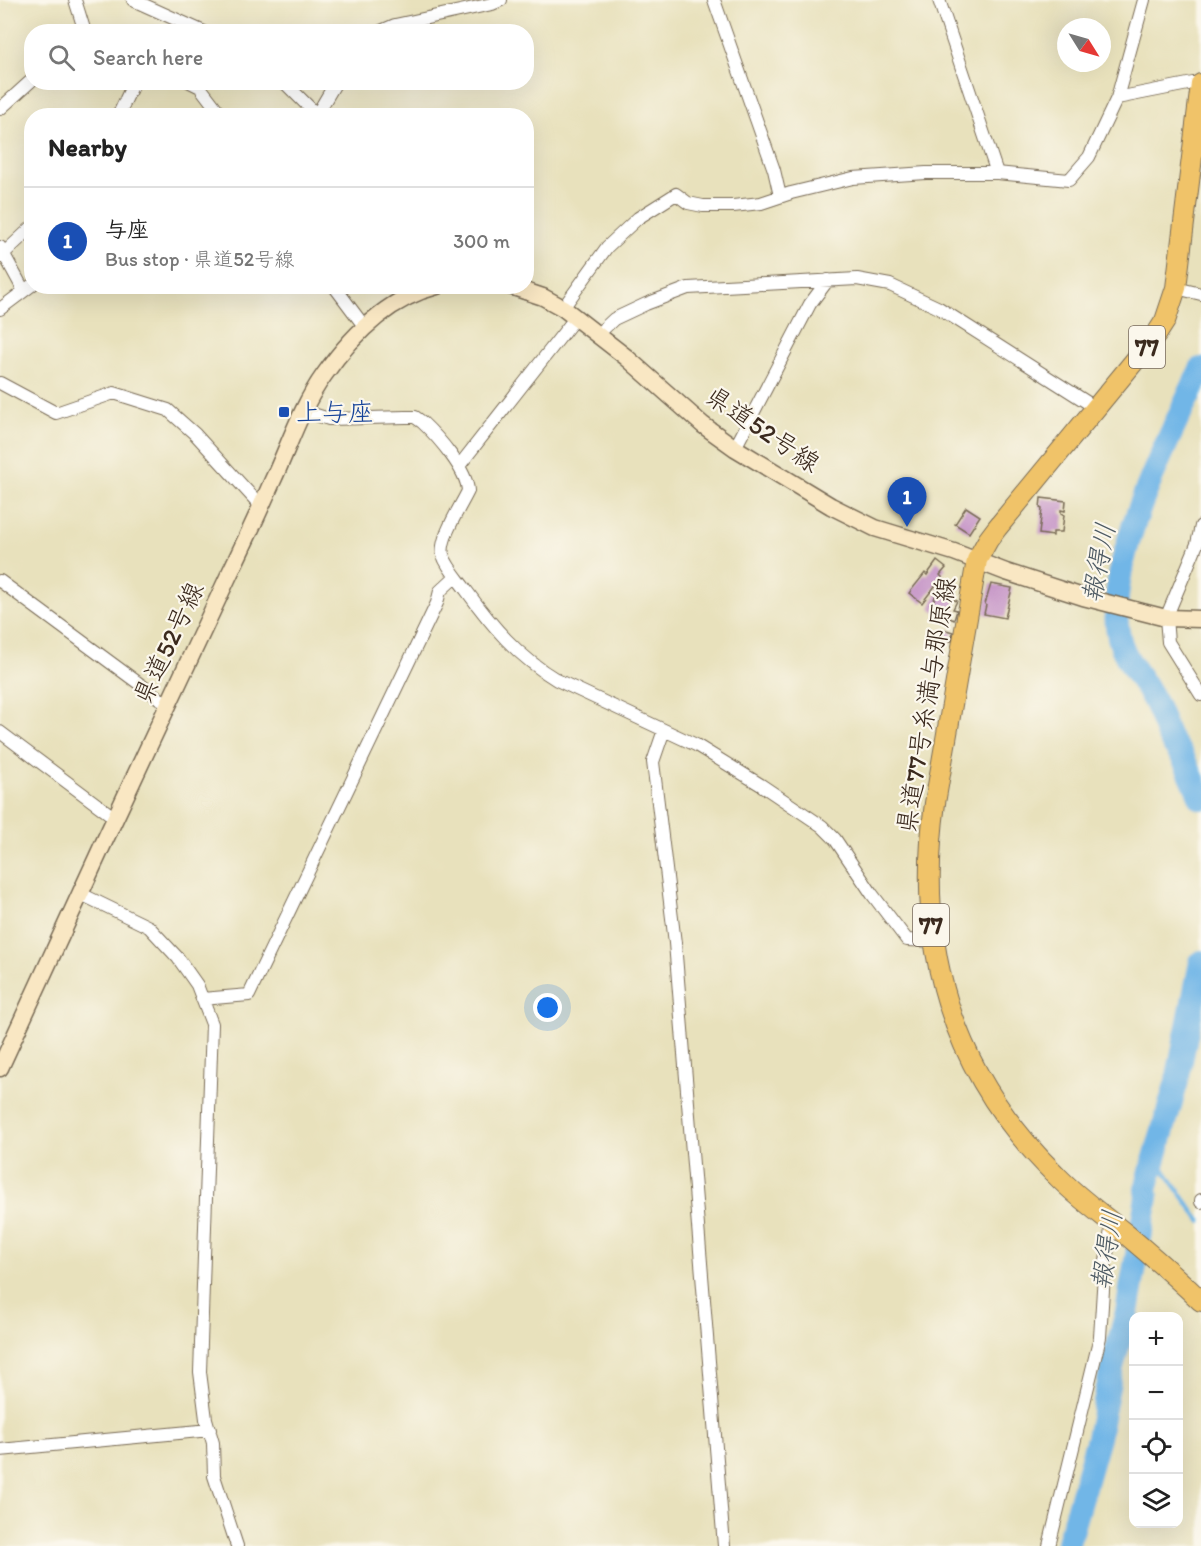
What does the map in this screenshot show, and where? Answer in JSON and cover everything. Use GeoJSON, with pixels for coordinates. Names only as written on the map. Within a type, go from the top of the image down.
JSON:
{"type":"FeatureCollection","features":[{"type":"Feature","properties":{"kind":"main road","name":"県道77号糸満与那原線"},"geometry":{"type":"LineString","coordinates":[[1201,83],[1176,288],[1165,321],[1156,335],[997,528],[977,560],[931,831],[929,901],[939,974],[950,1010],[968,1053],[1006,1120],[1045,1165],[1175,1276],[1201,1302]]}},
{"type":"Feature","properties":{"kind":"main road","name":"県道52号線"},"geometry":{"type":"LineString","coordinates":[[0,1068],[303,411],[322,377],[364,326],[389,307],[413,294]]}},
{"type":"Feature","properties":{"kind":"main road","name":"県道52号線"},"geometry":{"type":"LineString","coordinates":[[534,294],[570,313],[598,334],[704,425],[735,448],[831,506],[875,528],[1083,597],[1159,617],[1201,619]]}},
{"type":"Feature","properties":{"kind":"street"},"geometry":{"type":"LineString","coordinates":[[75,0],[83,24]]}},
{"type":"Feature","properties":{"kind":"street"},"geometry":{"type":"LineString","coordinates":[[133,0],[186,24]]}},
{"type":"Feature","properties":{"kind":"street"},"geometry":{"type":"LineString","coordinates":[[400,24],[492,4],[501,0]]}},
{"type":"Feature","properties":{"kind":"street"},"geometry":{"type":"LineString","coordinates":[[714,0],[774,170],[780,196]]}},
{"type":"Feature","properties":{"kind":"street"},"geometry":{"type":"LineString","coordinates":[[939,0],[997,172]]}},
{"type":"Feature","properties":{"kind":"street"},"geometry":{"type":"LineString","coordinates":[[459,466],[570,313],[607,246],[638,218],[676,194],[688,203],[703,206],[749,205],[854,178],[926,173],[997,172],[1069,180],[1089,157],[1117,98],[1144,0]]}},
{"type":"Feature","properties":{"kind":"street"},"geometry":{"type":"LineString","coordinates":[[1117,98],[1201,83]]}},
{"type":"Feature","properties":{"kind":"street"},"geometry":{"type":"LineString","coordinates":[[0,109],[24,87]]}},
{"type":"Feature","properties":{"kind":"street"},"geometry":{"type":"LineString","coordinates":[[122,108],[130,90]]}},
{"type":"Feature","properties":{"kind":"street"},"geometry":{"type":"LineString","coordinates":[[202,90],[216,108]]}},
{"type":"Feature","properties":{"kind":"street"},"geometry":{"type":"LineString","coordinates":[[292,90],[309,108]]}},
{"type":"Feature","properties":{"kind":"street"},"geometry":{"type":"LineString","coordinates":[[320,108],[331,90]]}},
{"type":"Feature","properties":{"kind":"street"},"geometry":{"type":"LineString","coordinates":[[24,234],[1,253],[24,283]]}},
{"type":"Feature","properties":{"kind":"street"},"geometry":{"type":"LineString","coordinates":[[598,334],[614,319],[646,303],[688,288],[857,279],[890,285],[939,308],[1096,408]]}},
{"type":"Feature","properties":{"kind":"street"},"geometry":{"type":"LineString","coordinates":[[735,448],[810,304],[828,280]]}},
{"type":"Feature","properties":{"kind":"street"},"geometry":{"type":"LineString","coordinates":[[1176,288],[1201,294]]}},
{"type":"Feature","properties":{"kind":"street"},"geometry":{"type":"LineString","coordinates":[[0,309],[24,291]]}},
{"type":"Feature","properties":{"kind":"street"},"geometry":{"type":"LineString","coordinates":[[340,294],[364,326]]}},
{"type":"Feature","properties":{"kind":"street"},"geometry":{"type":"LineString","coordinates":[[0,383],[56,413],[114,393],[168,410],[195,434],[260,505]]}},
{"type":"Feature","properties":{"kind":"street"},"geometry":{"type":"LineString","coordinates":[[303,411],[329,418],[416,417],[428,427],[459,466],[466,480],[468,491],[444,543],[443,555],[455,577],[497,632],[536,667],[568,686],[696,745],[829,831],[907,940],[933,942]]}},
{"type":"Feature","properties":{"kind":"street"},"geometry":{"type":"LineString","coordinates":[[1201,526],[1197,544],[1159,617],[1168,642],[1201,695]]}},
{"type":"Feature","properties":{"kind":"street"},"geometry":{"type":"LineString","coordinates":[[202,999],[249,995],[437,603],[440,591],[455,577]]}},
{"type":"Feature","properties":{"kind":"street"},"geometry":{"type":"LineString","coordinates":[[0,581],[160,699],[168,702]]}},
{"type":"Feature","properties":{"kind":"street"},"geometry":{"type":"LineString","coordinates":[[664,730],[653,762],[675,943],[724,1546]]}},
{"type":"Feature","properties":{"kind":"street"},"geometry":{"type":"LineString","coordinates":[[0,732],[115,818]]}},
{"type":"Feature","properties":{"kind":"street"},"geometry":{"type":"LineString","coordinates":[[81,894],[149,927],[178,958],[197,985],[212,1024],[200,1372],[204,1407],[213,1443],[214,1476],[237,1546]]}},
{"type":"Feature","properties":{"kind":"street"},"geometry":{"type":"LineString","coordinates":[[1049,1546],[1100,1337],[1104,1274],[1118,1228]]}},
{"type":"Feature","properties":{"kind":"street"},"geometry":{"type":"LineString","coordinates":[[0,1450],[210,1430]]}},
{"type":"Feature","properties":{"kind":"building"},"geometry":{"type":"Polygon","coordinates":[[[1041,498],[1066,501],[1065,511],[1061,510],[1064,515],[1062,532],[1053,532],[1053,536],[1039,534],[1041,498]]]}},
{"type":"Feature","properties":{"kind":"building"},"geometry":{"type":"Polygon","coordinates":[[[966,507],[980,516],[969,533],[955,524],[966,507]]]}},
{"type":"Feature","properties":{"kind":"building"},"geometry":{"type":"Polygon","coordinates":[[[937,561],[946,568],[922,603],[909,593],[937,561]]]}},
{"type":"Feature","properties":{"kind":"building"},"geometry":{"type":"Polygon","coordinates":[[[991,584],[1012,588],[1005,618],[984,614],[991,584]]]}},
{"type":"Feature","properties":{"kind":"building"},"geometry":{"type":"Polygon","coordinates":[[[939,587],[954,593],[952,599],[957,601],[953,609],[957,610],[954,620],[930,609],[939,587]]]}},
{"type":"Feature","properties":{"kind":"building"},"geometry":{"type":"Polygon","coordinates":[[[943,629],[953,632],[951,641],[940,638],[943,629]]]}},
{"type":"Feature","properties":{"kind":"waterway","name":"報得川"},"geometry":{"type":"LineString","coordinates":[[1201,369],[1141,505],[1119,580],[1116,615],[1124,652],[1149,692],[1173,745],[1190,771],[1201,798]]}},
{"type":"Feature","properties":{"kind":"waterway","name":"報得川"},"geometry":{"type":"LineString","coordinates":[[1067,1546],[1098,1438],[1112,1367],[1127,1312],[1147,1197],[1146,1189],[1177,1081],[1201,962]]}},
{"type":"Feature","properties":{"kind":"waterway"},"geometry":{"type":"LineString","coordinates":[[1154,1156],[1201,1222]]}},
{"type":"Feature","properties":{"kind":"place","name":"上与座"},"geometry":{"type":"Point","coordinates":[284,412]}},
{"type":"Feature","properties":{"kind":"place","name":"与座"},"geometry":{"type":"Point","coordinates":[907,527]}}]}
